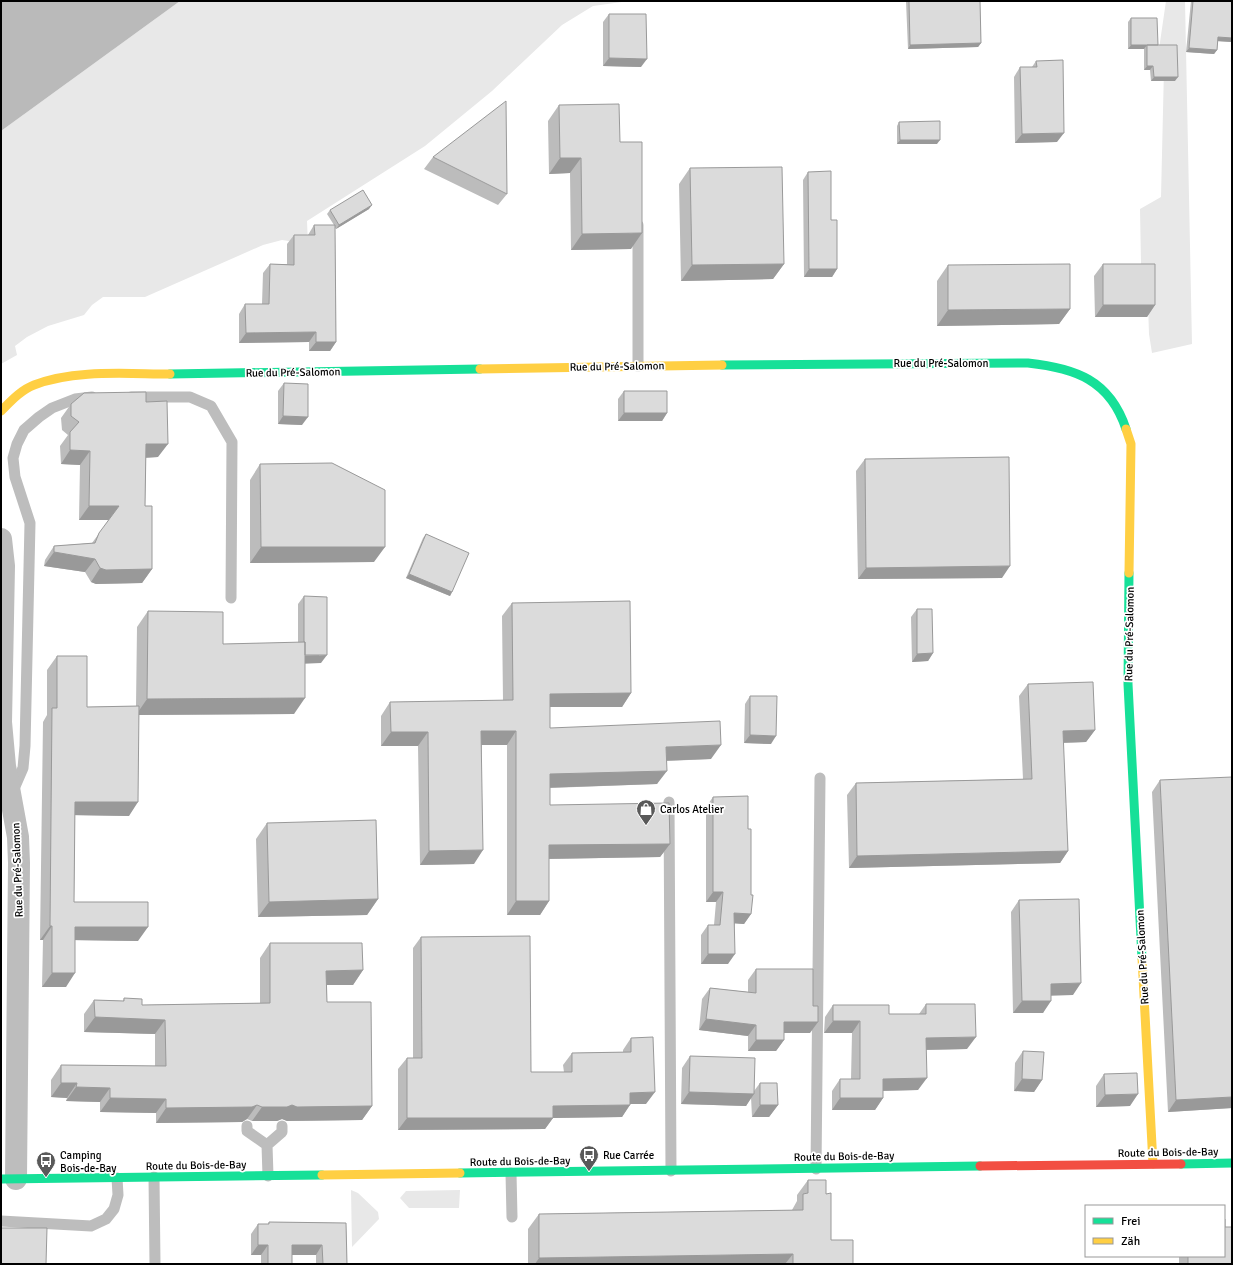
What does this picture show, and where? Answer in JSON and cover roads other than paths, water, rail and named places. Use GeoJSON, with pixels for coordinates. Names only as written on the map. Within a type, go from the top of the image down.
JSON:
{"type":"FeatureCollection","features":[{"type":"Feature","properties":{"kind":"street","name":"Rue du Pré-Salomon"},"geometry":{"type":"LineString","coordinates":[[1,411],[15,396],[33,385],[58,376],[108,374],[264,373],[842,363],[1028,363],[1048,365],[1077,372],[1110,396],[1118,407],[1131,444],[1128,684],[1153,1164]]}},
{"type":"Feature","properties":{"kind":"street","name":"Rue du Pré-Salomon"},"geometry":{"type":"LineString","coordinates":[[1,539],[4,566],[1,640],[1,722],[5,766],[18,837],[19,892],[9,1179]]}},
{"type":"Feature","properties":{"kind":"street","name":"Route du Bois-de-Bay"},"geometry":{"type":"LineString","coordinates":[[9,1179],[1232,1163]]}},
{"type":"Feature","properties":{"kind":"lane"},"geometry":{"type":"LineString","coordinates":[[638,212],[638,366]]}},
{"type":"Feature","properties":{"kind":"lane"},"geometry":{"type":"LineString","coordinates":[[11,795],[23,768],[25,746],[30,523],[15,477],[13,458],[17,444],[24,430],[39,416],[52,408],[75,399],[102,397]]}},
{"type":"Feature","properties":{"kind":"lane"},"geometry":{"type":"LineString","coordinates":[[117,397],[190,397],[211,406],[232,442],[231,598]]}},
{"type":"Feature","properties":{"kind":"lane"},"geometry":{"type":"LineString","coordinates":[[816,1169],[820,778]]}},
{"type":"Feature","properties":{"kind":"lane"},"geometry":{"type":"LineString","coordinates":[[669,802],[671,1171]]}},
{"type":"Feature","properties":{"kind":"lane"},"geometry":{"type":"LineString","coordinates":[[247,1126],[247,1131],[267,1145]]}},
{"type":"Feature","properties":{"kind":"lane"},"geometry":{"type":"LineString","coordinates":[[267,1145],[282,1132],[282,1126]]}},
{"type":"Feature","properties":{"kind":"lane"},"geometry":{"type":"LineString","coordinates":[[267,1145],[268,1176]]}},
{"type":"Feature","properties":{"kind":"lane"},"geometry":{"type":"LineString","coordinates":[[511,1173],[512,1218]]}},
{"type":"Feature","properties":{"kind":"lane"},"geometry":{"type":"LineString","coordinates":[[154,1177],[155,1264]]}},
{"type":"Feature","properties":{"kind":"lane"},"geometry":{"type":"LineString","coordinates":[[1,1221],[91,1226],[106,1219],[114,1209],[118,1195],[117,1178]]}},
{"type":"Feature","properties":{"kind":"place","name":"Carlos Atelier"},"geometry":{"type":"Point","coordinates":[646,826]}},
{"type":"Feature","properties":{"kind":"place","name":"Rue Carrée"},"geometry":{"type":"Point","coordinates":[589,1172]}},
{"type":"Feature","properties":{"kind":"place","name":"Camping Bois-de-Bay"},"geometry":{"type":"Point","coordinates":[46,1178]}}]}
